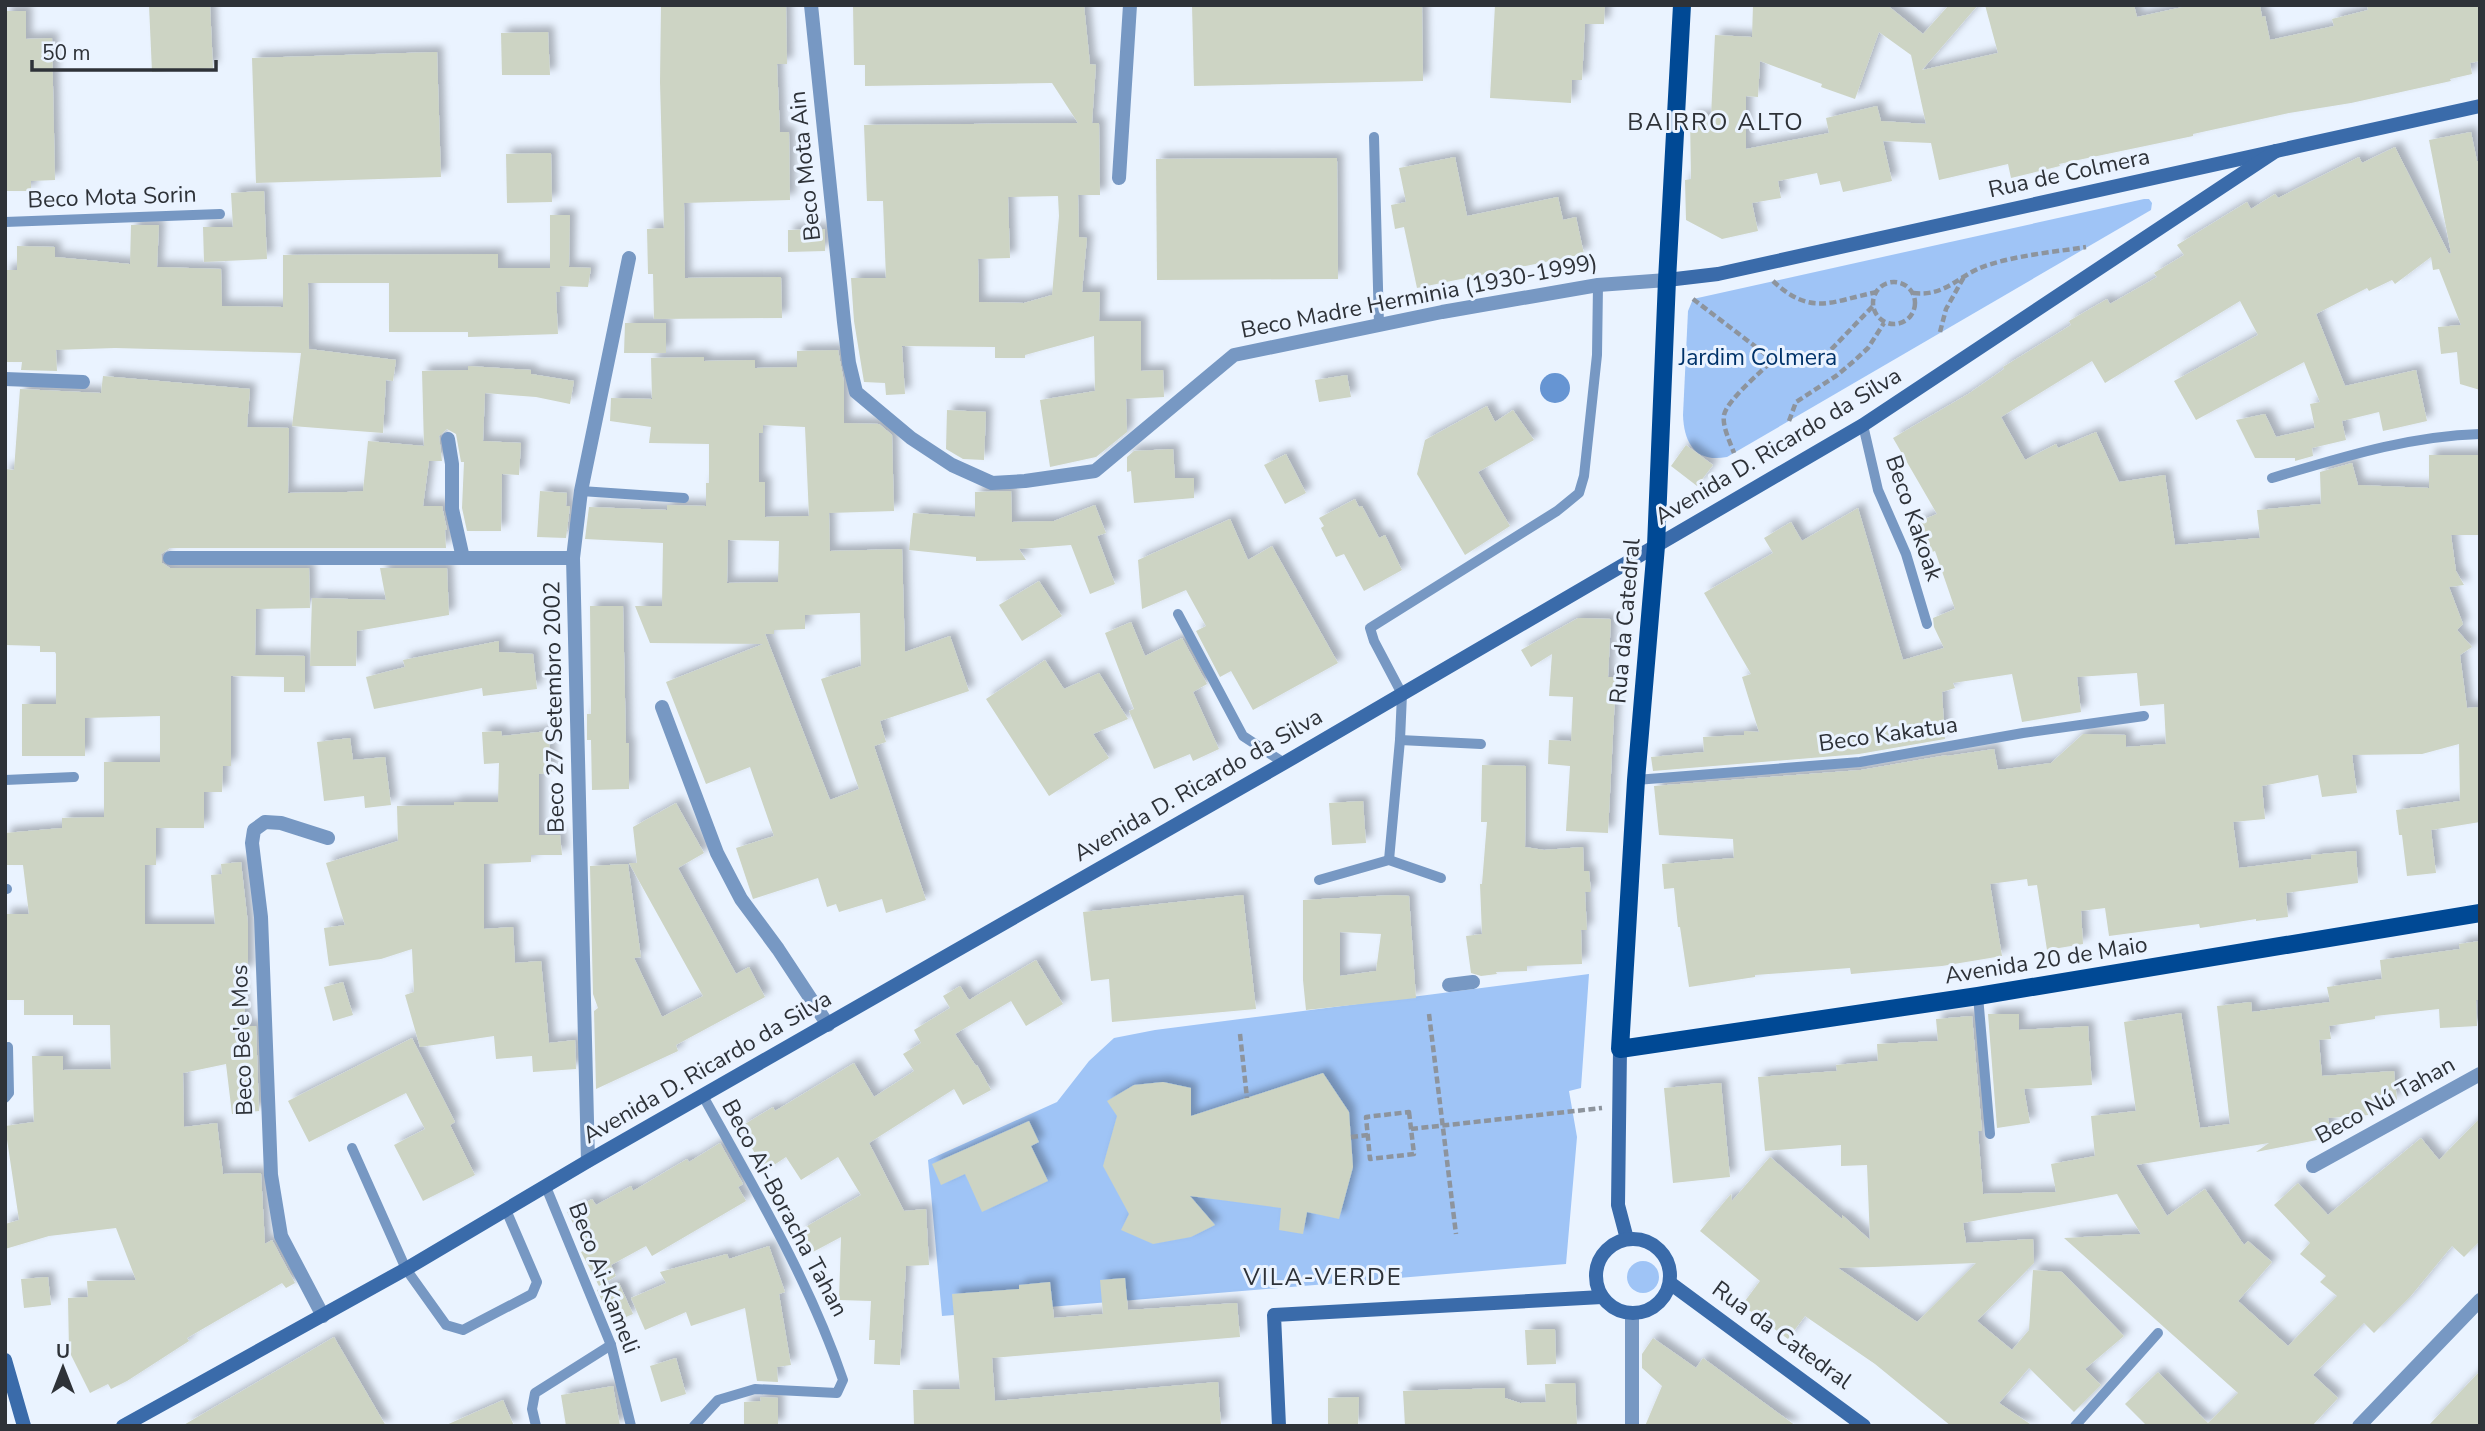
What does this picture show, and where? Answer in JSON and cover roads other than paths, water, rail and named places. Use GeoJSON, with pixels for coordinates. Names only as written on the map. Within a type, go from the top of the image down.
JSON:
{"type":"FeatureCollection","features":[{"type":"Feature","properties":{"kind":"main road","name":"Rua da Catedral"},"geometry":{"type":"LineString","coordinates":[[1627,1239],[1618,1205],[1620,1049],[1636,780],[1656,545],[1682,5]]}},
{"type":"Feature","properties":{"kind":"main road","name":"Rua de Colmera"},"geometry":{"type":"LineString","coordinates":[[1667,280],[1718,274],[2480,106]]}},
{"type":"Feature","properties":{"kind":"main road","name":"Avenida D. Ricardo da Silva"},"geometry":{"type":"LineString","coordinates":[[123,1426],[406,1269],[588,1161],[1284,763],[1863,425],[2276,150]]}},
{"type":"Feature","properties":{"kind":"main road","name":"Avenida 20 de Maio"},"geometry":{"type":"LineString","coordinates":[[1620,1049],[1978,996],[2480,914]]}},
{"type":"Feature","properties":{"kind":"main road"},"geometry":{"type":"LineString","coordinates":[[1627,1239],[1639,1239],[1660,1250],[1667,1259],[1670,1283],[1663,1299],[1649,1310],[1632,1314],[1620,1311],[1602,1297],[1595,1273],[1606,1251],[1615,1243],[1627,1239]]}},
{"type":"Feature","properties":{"kind":"main road","name":"Rua da Catedral"},"geometry":{"type":"LineString","coordinates":[[1670,1283],[1864,1426]]}},
{"type":"Feature","properties":{"kind":"main road"},"geometry":{"type":"LineString","coordinates":[[1279,1426],[1274,1315],[1602,1297]]}},
{"type":"Feature","properties":{"kind":"main road"},"geometry":{"type":"LineString","coordinates":[[5,1360],[24,1426]]}},
{"type":"Feature","properties":{"kind":"street","name":"Beco Mota Ain"},"geometry":{"type":"LineString","coordinates":[[811,5],[844,322],[856,392],[911,438],[952,465],[992,483],[1096,471]]}},
{"type":"Feature","properties":{"kind":"street"},"geometry":{"type":"LineString","coordinates":[[1119,178],[1130,5]]}},
{"type":"Feature","properties":{"kind":"street","name":"Beco 27 Setembro 2002"},"geometry":{"type":"LineString","coordinates":[[588,1161],[573,558],[581,491],[629,258]]}},
{"type":"Feature","properties":{"kind":"street","name":"Beco Madre Herminia (1930-1999)"},"geometry":{"type":"LineString","coordinates":[[1096,471],[1234,355],[1598,285],[1667,280]]}},
{"type":"Feature","properties":{"kind":"street"},"geometry":{"type":"LineString","coordinates":[[5,379],[83,382]]}},
{"type":"Feature","properties":{"kind":"street"},"geometry":{"type":"LineString","coordinates":[[448,439],[452,464],[452,509],[463,558]]}},
{"type":"Feature","properties":{"kind":"street"},"geometry":{"type":"LineString","coordinates":[[170,558],[573,558]]}},
{"type":"Feature","properties":{"kind":"street"},"geometry":{"type":"LineString","coordinates":[[662,707],[717,853],[741,900],[778,949],[828,1025]]}},
{"type":"Feature","properties":{"kind":"street","name":"Beco Be'e Mos"},"geometry":{"type":"LineString","coordinates":[[323,1316],[281,1236],[271,1175],[261,917],[251,843],[254,830],[265,822],[281,823],[328,838]]}},
{"type":"Feature","properties":{"kind":"street"},"geometry":{"type":"LineString","coordinates":[[1449,985],[1473,982]]}},
{"type":"Feature","properties":{"kind":"street","name":"Beco Nú Tahan"},"geometry":{"type":"LineString","coordinates":[[2313,1166],[2480,1074]]}},
{"type":"Feature","properties":{"kind":"street"},"geometry":{"type":"LineString","coordinates":[[2359,1426],[2480,1300]]}},
{"type":"Feature","properties":{"kind":"street"},"geometry":{"type":"LineString","coordinates":[[1632,1314],[1632,1426]]}},
{"type":"Feature","properties":{"kind":"lane"},"geometry":{"type":"LineString","coordinates":[[1374,137],[1379,326]]}},
{"type":"Feature","properties":{"kind":"lane","name":"Beco Mota Sorin"},"geometry":{"type":"LineString","coordinates":[[5,222],[220,214]]}},
{"type":"Feature","properties":{"kind":"lane"},"geometry":{"type":"LineString","coordinates":[[1389,860],[1402,694],[1370,628],[1558,511],[1579,494],[1584,476],[1597,355],[1598,285]]}},
{"type":"Feature","properties":{"kind":"lane","name":"Beco Kakoak"},"geometry":{"type":"LineString","coordinates":[[1863,425],[1878,490],[1906,554],[1927,624]]}},
{"type":"Feature","properties":{"kind":"lane"},"geometry":{"type":"LineString","coordinates":[[2272,478],[2371,448],[2480,434]]}},
{"type":"Feature","properties":{"kind":"lane"},"geometry":{"type":"LineString","coordinates":[[581,491],[684,498]]}},
{"type":"Feature","properties":{"kind":"lane"},"geometry":{"type":"LineString","coordinates":[[1178,614],[1243,736],[1284,763]]}},
{"type":"Feature","properties":{"kind":"lane","name":"Beco Kakatua"},"geometry":{"type":"LineString","coordinates":[[1636,780],[1860,762],[2023,733],[2144,716]]}},
{"type":"Feature","properties":{"kind":"lane"},"geometry":{"type":"LineString","coordinates":[[1400,740],[1481,744]]}},
{"type":"Feature","properties":{"kind":"lane"},"geometry":{"type":"LineString","coordinates":[[5,780],[74,777]]}},
{"type":"Feature","properties":{"kind":"lane"},"geometry":{"type":"LineString","coordinates":[[1319,880],[1389,860],[1441,878]]}},
{"type":"Feature","properties":{"kind":"lane"},"geometry":{"type":"LineString","coordinates":[[1978,996],[1990,1134]]}},
{"type":"Feature","properties":{"kind":"lane"},"geometry":{"type":"LineString","coordinates":[[5,1098],[9,1093],[8,1047]]}},
{"type":"Feature","properties":{"kind":"lane","name":"Beco Ai-Boracha Tahan"},"geometry":{"type":"LineString","coordinates":[[694,1426],[718,1400],[755,1389],[837,1393],[843,1380],[826,1330],[787,1247],[703,1096]]}},
{"type":"Feature","properties":{"kind":"lane"},"geometry":{"type":"LineString","coordinates":[[352,1149],[406,1269],[446,1325],[463,1329],[532,1294],[537,1282],[506,1210]]}},
{"type":"Feature","properties":{"kind":"lane","name":"Beco Ai-Kameli"},"geometry":{"type":"LineString","coordinates":[[546,1187],[611,1345],[631,1426]]}},
{"type":"Feature","properties":{"kind":"lane"},"geometry":{"type":"LineString","coordinates":[[2075,1426],[2158,1333]]}},
{"type":"Feature","properties":{"kind":"lane"},"geometry":{"type":"LineString","coordinates":[[536,1426],[532,1409],[535,1393],[611,1345]]}},
{"type":"Feature","properties":{"kind":"district","name":"BAIRRO ALTO"},"geometry":{"type":"Point","coordinates":[1716,122]}},
{"type":"Feature","properties":{"kind":"district","name":"VILA-VERDE"},"geometry":{"type":"Point","coordinates":[1323,1277]}},
{"type":"Feature","properties":{"kind":"park label","name":"Jardim Colmera"},"geometry":{"type":"Point","coordinates":[1758,357]}}]}
